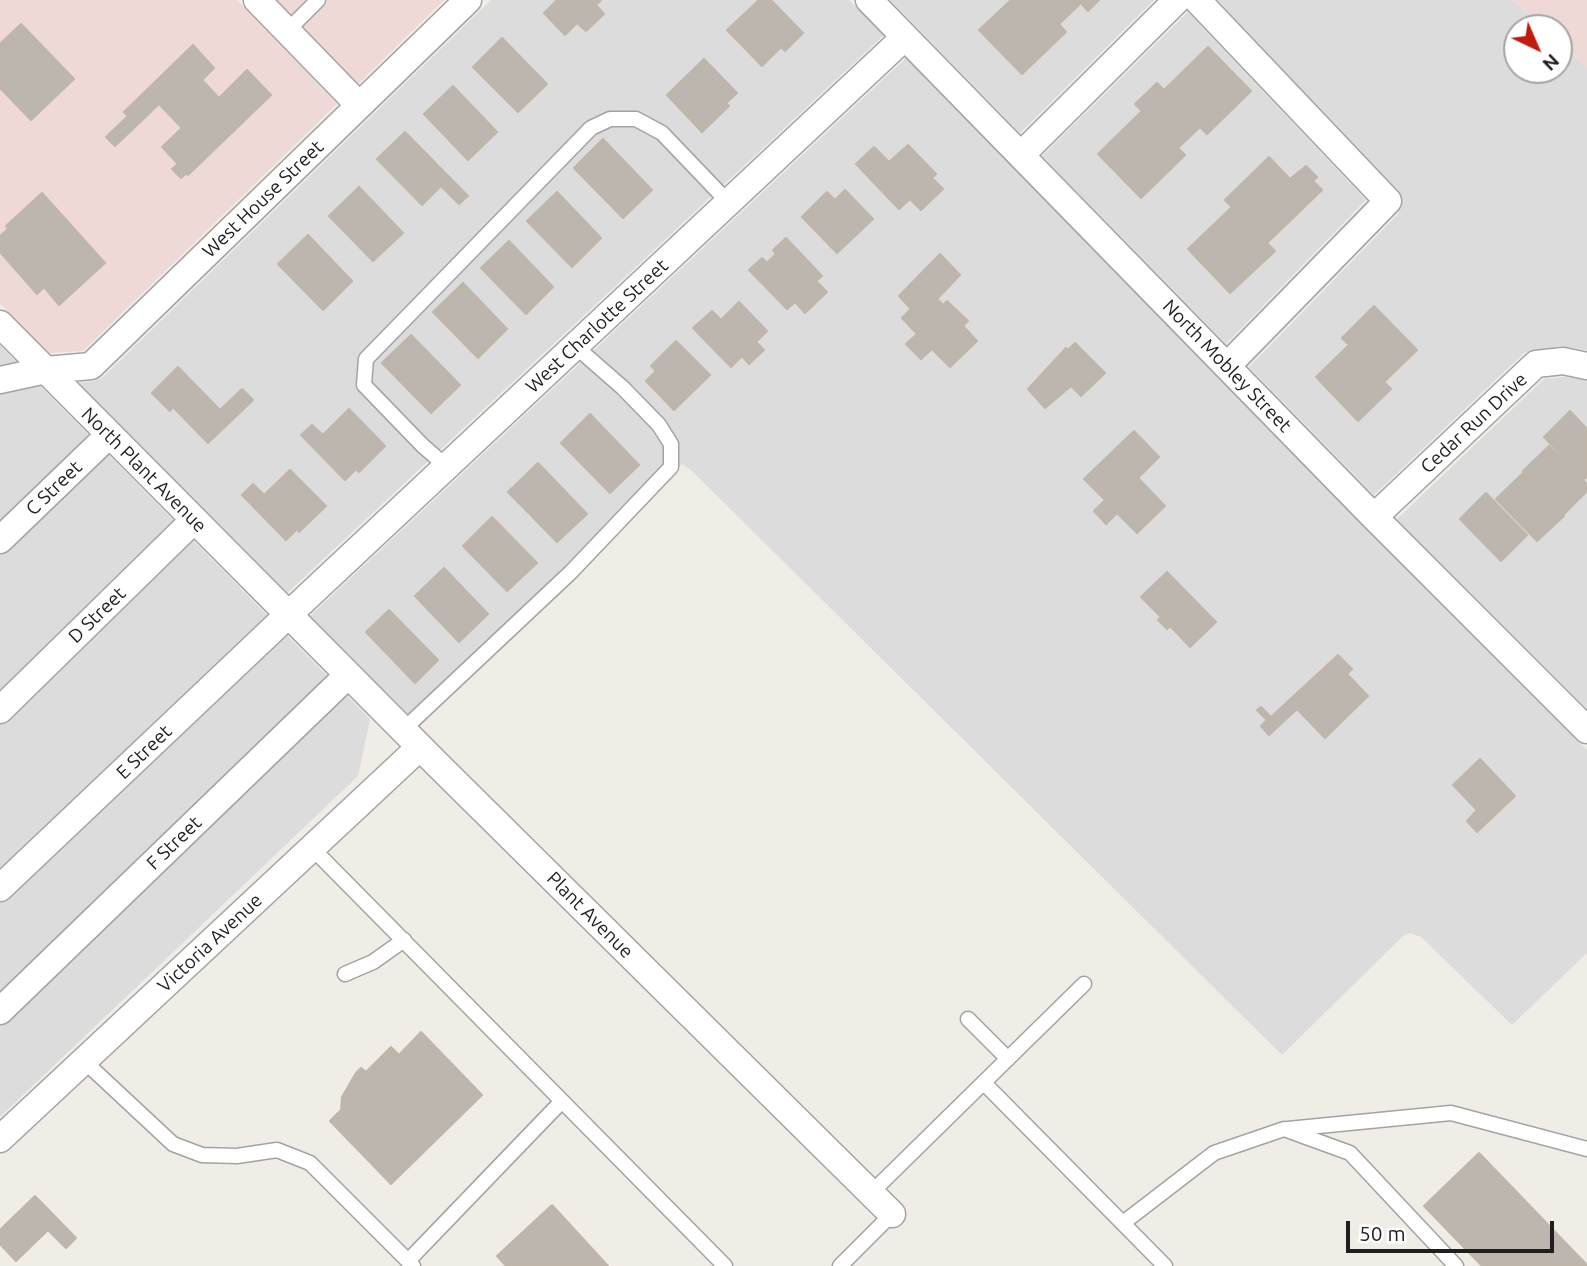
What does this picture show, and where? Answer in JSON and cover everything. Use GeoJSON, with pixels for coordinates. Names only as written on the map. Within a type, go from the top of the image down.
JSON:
{"type":"FeatureCollection","features":[{"type":"Feature","properties":{"kind":"street"},"geometry":{"type":"LineString","coordinates":[[257,0],[359,105]]}},
{"type":"Feature","properties":{"kind":"street","name":"West House Street"},"geometry":{"type":"LineString","coordinates":[[0,380],[46,370],[91,366],[468,0]]}},
{"type":"Feature","properties":{"kind":"street","name":"North Mobley Street"},"geometry":{"type":"LineString","coordinates":[[869,0],[1374,517],[1587,730]]}},
{"type":"Feature","properties":{"kind":"street"},"geometry":{"type":"LineString","coordinates":[[1021,155],[1177,0]]}},
{"type":"Feature","properties":{"kind":"street"},"geometry":{"type":"LineString","coordinates":[[1197,0],[1388,201],[1227,366]]}},
{"type":"Feature","properties":{"kind":"street","name":"West Charlotte Street"},"geometry":{"type":"LineString","coordinates":[[288,615],[905,37]]}},
{"type":"Feature","properties":{"kind":"street","name":"North Plant Avenue"},"geometry":{"type":"LineString","coordinates":[[0,324],[288,615]]}},
{"type":"Feature","properties":{"kind":"street","name":"Cedar Run Drive"},"geometry":{"type":"LineString","coordinates":[[1374,517],[1536,364],[1563,361],[1587,366]]}},
{"type":"Feature","properties":{"kind":"street","name":"C Street"},"geometry":{"type":"LineString","coordinates":[[0,540],[109,435]]}},
{"type":"Feature","properties":{"kind":"street","name":"D Street"},"geometry":{"type":"LineString","coordinates":[[0,710],[194,520]]}},
{"type":"Feature","properties":{"kind":"street","name":"Plant Avenue"},"geometry":{"type":"LineString","coordinates":[[288,615],[892,1214]]}},
{"type":"Feature","properties":{"kind":"street","name":"E Street"},"geometry":{"type":"LineString","coordinates":[[0,888],[288,615]]}},
{"type":"Feature","properties":{"kind":"street","name":"F Street"},"geometry":{"type":"LineString","coordinates":[[0,1011],[348,675]]}},
{"type":"Feature","properties":{"kind":"street","name":"Victoria Avenue"},"geometry":{"type":"LineString","coordinates":[[0,1139],[312,848],[412,738]]}},
{"type":"Feature","properties":{"kind":"lane"},"geometry":{"type":"LineString","coordinates":[[287,31],[318,0]]}},
{"type":"Feature","properties":{"kind":"lane"},"geometry":{"type":"LineString","coordinates":[[446,466],[364,385],[366,359],[591,128],[610,119],[636,119],[662,133],[729,202]]}},
{"type":"Feature","properties":{"kind":"lane"},"geometry":{"type":"LineString","coordinates":[[412,738],[671,467],[671,444],[659,425],[623,387],[575,346]]}},
{"type":"Feature","properties":{"kind":"lane"},"geometry":{"type":"LineString","coordinates":[[312,848],[725,1266]]}},
{"type":"Feature","properties":{"kind":"lane"},"geometry":{"type":"LineString","coordinates":[[345,974],[373,962],[404,940]]}},
{"type":"Feature","properties":{"kind":"lane"},"geometry":{"type":"LineString","coordinates":[[871,1193],[1084,984]]}},
{"type":"Feature","properties":{"kind":"lane"},"geometry":{"type":"LineString","coordinates":[[968,1019],[1008,1059]]}},
{"type":"Feature","properties":{"kind":"lane"},"geometry":{"type":"LineString","coordinates":[[84,1061],[173,1144],[202,1155],[237,1156],[277,1150],[310,1163],[411,1264],[562,1101]]}},
{"type":"Feature","properties":{"kind":"lane"},"geometry":{"type":"LineString","coordinates":[[984,1083],[1166,1266]]}},
{"type":"Feature","properties":{"kind":"lane"},"geometry":{"type":"LineString","coordinates":[[1123,1223],[1214,1153],[1283,1129],[1451,1113],[1587,1149]]}},
{"type":"Feature","properties":{"kind":"lane"},"geometry":{"type":"LineString","coordinates":[[1283,1129],[1350,1153],[1456,1266]]}},
{"type":"Feature","properties":{"kind":"lane"},"geometry":{"type":"LineString","coordinates":[[840,1266],[892,1214]]}},
{"type":"Feature","properties":{"kind":"shaded area"},"geometry":{"type":"Polygon","coordinates":[[[0,0],[237,0],[337,104],[83,351],[49,353],[0,304],[0,0]]]}},
{"type":"Feature","properties":{"kind":"shaded area"},"geometry":{"type":"Polygon","coordinates":[[[277,0],[444,0],[358,84],[277,0]]]}},
{"type":"Feature","properties":{"kind":"shaded area"},"geometry":{"type":"Polygon","coordinates":[[[491,0],[849,0],[884,35],[287,593],[78,383],[102,378],[491,0]]]}},
{"type":"Feature","properties":{"kind":"shaded area"},"geometry":{"type":"Polygon","coordinates":[[[890,0],[1154,0],[1020,133],[890,0]]]}},
{"type":"Feature","properties":{"kind":"shaded area"},"geometry":{"type":"Polygon","coordinates":[[[1217,0],[1512,0],[1528,14],[1503,14],[1503,84],[1573,84],[1573,54],[1587,67],[1587,350],[1560,346],[1525,352],[1374,495],[1249,367],[1399,213],[1398,192],[1217,0]]]}},
{"type":"Feature","properties":{"kind":"shaded area"},"geometry":{"type":"Polygon","coordinates":[[[1512,0],[1587,0],[1587,67],[1573,54],[1573,14],[1528,14],[1512,0]]]}},
{"type":"Feature","properties":{"kind":"shaded area"},"geometry":{"type":"Polygon","coordinates":[[[1188,12],[1366,200],[1226,344],[1042,156],[1188,12]]]}},
{"type":"Feature","properties":{"kind":"shaded area"},"geometry":{"type":"Polygon","coordinates":[[[906,58],[1375,538],[1587,750],[1587,953],[1512,1025],[1421,937],[1410,933],[1403,936],[1282,1055],[682,464],[420,726],[310,616],[906,58]]]}},
{"type":"Feature","properties":{"kind":"shaded area"},"geometry":{"type":"Polygon","coordinates":[[[0,345],[370,719],[358,776],[0,1117],[0,345]]]}},
{"type":"Feature","properties":{"kind":"shaded area"},"geometry":{"type":"Polygon","coordinates":[[[1565,377],[1587,380],[1587,709],[1397,519],[1544,379],[1565,377]]]}},
{"type":"Feature","properties":{"kind":"building"},"geometry":{"type":"Polygon","coordinates":[[[557,0],[601,0],[596,5],[604,14],[586,31],[577,23],[565,35],[544,13],[557,0]]]}},
{"type":"Feature","properties":{"kind":"building"},"geometry":{"type":"Polygon","coordinates":[[[759,0],[771,0],[803,33],[785,51],[781,47],[762,66],[727,30],[759,0]]]}},
{"type":"Feature","properties":{"kind":"building"},"geometry":{"type":"Polygon","coordinates":[[[1011,0],[1099,0],[1088,11],[1081,3],[1059,24],[1066,32],[1022,74],[979,30],[1011,0]]]}},
{"type":"Feature","properties":{"kind":"building"},"geometry":{"type":"Polygon","coordinates":[[[21,24],[74,79],[31,120],[0,88],[0,44],[21,24]]]}},
{"type":"Feature","properties":{"kind":"building"},"geometry":{"type":"Polygon","coordinates":[[[502,38],[547,84],[518,112],[473,67],[502,38]]]}},
{"type":"Feature","properties":{"kind":"building"},"geometry":{"type":"Polygon","coordinates":[[[193,45],[214,68],[202,80],[219,98],[247,70],[271,95],[188,175],[187,173],[181,178],[172,169],[178,164],[162,147],[182,128],[159,104],[115,146],[106,137],[128,116],[124,112],[193,45]]]}},
{"type":"Feature","properties":{"kind":"building"},"geometry":{"type":"Polygon","coordinates":[[[1208,47],[1251,91],[1207,134],[1200,127],[1178,148],[1185,155],[1141,198],[1098,154],[1142,111],[1135,104],[1157,83],[1164,90],[1208,47]]]}},
{"type":"Feature","properties":{"kind":"building"},"geometry":{"type":"Polygon","coordinates":[[[704,59],[737,93],[726,103],[729,106],[702,132],[667,95],[704,59]]]}},
{"type":"Feature","properties":{"kind":"building"},"geometry":{"type":"Polygon","coordinates":[[[453,86],[497,132],[468,160],[424,114],[453,86]]]}},
{"type":"Feature","properties":{"kind":"building"},"geometry":{"type":"Polygon","coordinates":[[[405,132],[468,196],[459,204],[441,186],[422,205],[377,159],[405,132]]]}},
{"type":"Feature","properties":{"kind":"building"},"geometry":{"type":"Polygon","coordinates":[[[603,139],[652,190],[623,218],[574,168],[603,139]]]}},
{"type":"Feature","properties":{"kind":"building"},"geometry":{"type":"Polygon","coordinates":[[[908,145],[936,174],[932,178],[943,189],[921,210],[910,199],[899,209],[856,164],[874,147],[889,162],[908,145]]]}},
{"type":"Feature","properties":{"kind":"building"},"geometry":{"type":"Polygon","coordinates":[[[1269,157],[1290,179],[1306,166],[1317,177],[1313,181],[1322,190],[1267,243],[1275,251],[1230,293],[1188,249],[1232,207],[1225,200],[1269,157]]]}},
{"type":"Feature","properties":{"kind":"building"},"geometry":{"type":"Polygon","coordinates":[[[359,187],[403,233],[373,261],[329,216],[359,187]]]}},
{"type":"Feature","properties":{"kind":"building"},"geometry":{"type":"Polygon","coordinates":[[[845,190],[873,219],[837,253],[802,217],[827,192],[835,200],[845,190]]]}},
{"type":"Feature","properties":{"kind":"building"},"geometry":{"type":"Polygon","coordinates":[[[557,192],[601,238],[572,267],[527,221],[557,192]]]}},
{"type":"Feature","properties":{"kind":"building"},"geometry":{"type":"Polygon","coordinates":[[[42,193],[105,263],[59,305],[44,287],[37,294],[0,252],[0,236],[8,229],[6,226],[42,193]]]}},
{"type":"Feature","properties":{"kind":"building"},"geometry":{"type":"Polygon","coordinates":[[[308,235],[352,281],[323,310],[278,264],[308,235]]]}},
{"type":"Feature","properties":{"kind":"building"},"geometry":{"type":"Polygon","coordinates":[[[786,238],[822,276],[816,281],[827,292],[805,313],[795,302],[787,309],[749,270],[762,258],[767,263],[776,254],[773,250],[786,238]]]}},
{"type":"Feature","properties":{"kind":"building"},"geometry":{"type":"Polygon","coordinates":[[[509,241],[553,287],[526,314],[481,268],[509,241]]]}},
{"type":"Feature","properties":{"kind":"building"},"geometry":{"type":"Polygon","coordinates":[[[940,254],[960,275],[937,299],[943,305],[947,301],[968,321],[963,326],[977,341],[950,367],[932,349],[921,359],[906,344],[917,334],[902,318],[911,309],[899,296],[940,254]]]}},
{"type":"Feature","properties":{"kind":"building"},"geometry":{"type":"Polygon","coordinates":[[[463,283],[507,329],[478,358],[433,312],[463,283]]]}},
{"type":"Feature","properties":{"kind":"building"},"geometry":{"type":"Polygon","coordinates":[[[739,302],[767,331],[756,342],[764,350],[749,364],[742,356],[731,367],[693,328],[712,311],[721,320],[739,302]]]}},
{"type":"Feature","properties":{"kind":"building"},"geometry":{"type":"Polygon","coordinates":[[[1374,306],[1417,350],[1384,382],[1391,389],[1358,421],[1316,377],[1349,345],[1342,338],[1374,306]]]}},
{"type":"Feature","properties":{"kind":"building"},"geometry":{"type":"Polygon","coordinates":[[[411,335],[460,385],[431,413],[382,363],[411,335]]]}},
{"type":"Feature","properties":{"kind":"building"},"geometry":{"type":"Polygon","coordinates":[[[676,341],[710,375],[674,410],[646,381],[656,371],[651,366],[676,341]]]}},
{"type":"Feature","properties":{"kind":"building"},"geometry":{"type":"Polygon","coordinates":[[[1075,343],[1105,373],[1081,396],[1071,386],[1045,408],[1028,389],[1066,348],[1068,350],[1075,343]]]}},
{"type":"Feature","properties":{"kind":"building"},"geometry":{"type":"Polygon","coordinates":[[[178,367],[220,410],[242,389],[253,400],[208,443],[173,407],[170,411],[152,393],[178,367]]]}},
{"type":"Feature","properties":{"kind":"building"},"geometry":{"type":"Polygon","coordinates":[[[349,409],[385,446],[359,472],[356,469],[345,480],[301,435],[312,425],[323,435],[349,409]]]}},
{"type":"Feature","properties":{"kind":"building"},"geometry":{"type":"Polygon","coordinates":[[[1570,411],[1587,429],[1587,477],[1584,479],[1544,437],[1570,411]]]}},
{"type":"Feature","properties":{"kind":"building"},"geometry":{"type":"Polygon","coordinates":[[[590,414],[639,465],[610,493],[561,443],[590,414]]]}},
{"type":"Feature","properties":{"kind":"building"},"geometry":{"type":"Polygon","coordinates":[[[1134,431],[1159,457],[1138,478],[1165,506],[1137,533],[1117,513],[1106,524],[1094,511],[1105,500],[1084,479],[1134,431]]]}},
{"type":"Feature","properties":{"kind":"building"},"geometry":{"type":"Polygon","coordinates":[[[1549,446],[1587,484],[1587,491],[1564,514],[1523,471],[1549,446]]]}},
{"type":"Feature","properties":{"kind":"building"},"geometry":{"type":"Polygon","coordinates":[[[538,463],[587,514],[557,542],[508,492],[538,463]]]}},
{"type":"Feature","properties":{"kind":"building"},"geometry":{"type":"Polygon","coordinates":[[[290,470],[326,506],[299,532],[297,529],[286,540],[242,495],[253,484],[264,495],[290,470]]]}},
{"type":"Feature","properties":{"kind":"building"},"geometry":{"type":"Polygon","coordinates":[[[1523,473],[1564,516],[1537,541],[1496,499],[1523,473]]]}},
{"type":"Feature","properties":{"kind":"building"},"geometry":{"type":"Polygon","coordinates":[[[1486,493],[1527,535],[1501,561],[1460,519],[1486,493]]]}},
{"type":"Feature","properties":{"kind":"building"},"geometry":{"type":"Polygon","coordinates":[[[492,517],[537,563],[507,591],[463,546],[492,517]]]}},
{"type":"Feature","properties":{"kind":"building"},"geometry":{"type":"Polygon","coordinates":[[[444,568],[488,614],[459,642],[415,596],[444,568]]]}},
{"type":"Feature","properties":{"kind":"building"},"geometry":{"type":"Polygon","coordinates":[[[1167,572],[1216,622],[1190,647],[1170,626],[1167,629],[1158,620],[1161,617],[1141,597],[1167,572]]]}},
{"type":"Feature","properties":{"kind":"building"},"geometry":{"type":"Polygon","coordinates":[[[389,610],[438,660],[415,683],[366,632],[389,610]]]}},
{"type":"Feature","properties":{"kind":"building"},"geometry":{"type":"Polygon","coordinates":[[[1338,655],[1352,669],[1347,674],[1368,696],[1325,738],[1297,709],[1269,735],[1261,726],[1267,720],[1257,710],[1261,707],[1271,717],[1338,655]]]}},
{"type":"Feature","properties":{"kind":"building"},"geometry":{"type":"Polygon","coordinates":[[[1480,759],[1515,796],[1477,832],[1467,821],[1477,810],[1453,785],[1480,759]]]}},
{"type":"Feature","properties":{"kind":"building"},"geometry":{"type":"Polygon","coordinates":[[[421,1032],[482,1095],[391,1184],[330,1121],[341,1110],[342,1097],[361,1068],[366,1072],[391,1047],[399,1055],[421,1032]]]}},
{"type":"Feature","properties":{"kind":"building"},"geometry":{"type":"Polygon","coordinates":[[[1479,1153],[1587,1266],[1482,1266],[1424,1206],[1479,1153]]]}},
{"type":"Feature","properties":{"kind":"building"},"geometry":{"type":"Polygon","coordinates":[[[35,1196],[76,1238],[66,1248],[48,1230],[16,1261],[0,1244],[0,1230],[35,1196]]]}},
{"type":"Feature","properties":{"kind":"building"},"geometry":{"type":"Polygon","coordinates":[[[552,1205],[608,1266],[506,1266],[497,1256],[552,1205]]]}}]}
